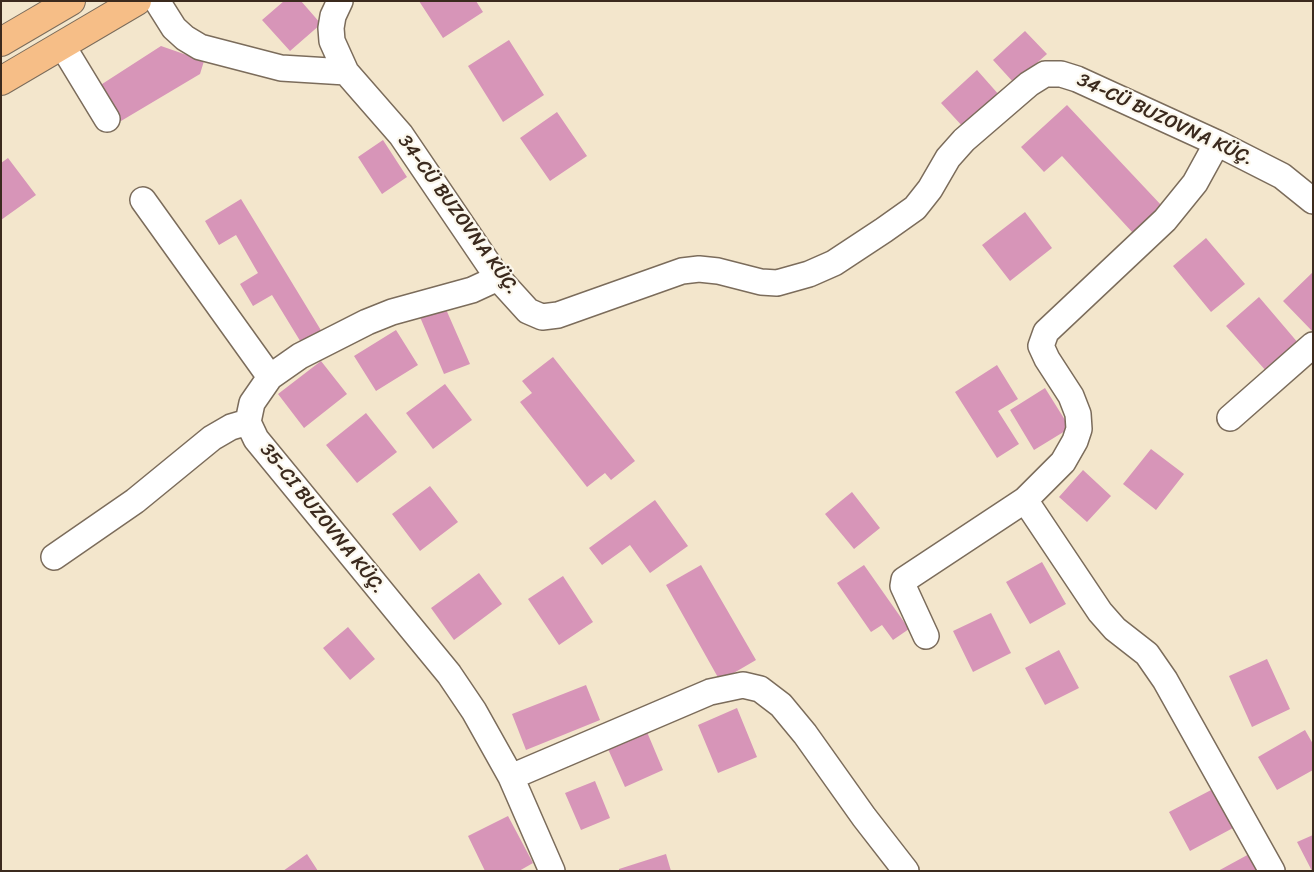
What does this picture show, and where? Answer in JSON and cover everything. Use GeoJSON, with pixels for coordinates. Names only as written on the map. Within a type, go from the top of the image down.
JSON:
{"type":"FeatureCollection","features":[{"type":"Feature","properties":{"kind":"main road"},"geometry":{"type":"LineString","coordinates":[[1,42],[71,1]]}},
{"type":"Feature","properties":{"kind":"main road"},"geometry":{"type":"LineString","coordinates":[[1,81],[136,1]]}},
{"type":"Feature","properties":{"kind":"street"},"geometry":{"type":"LineString","coordinates":[[158,1],[174,28],[185,38],[200,47],[281,68],[346,72]]}},
{"type":"Feature","properties":{"kind":"street","name":"34-CÜ BUZOVNA KÜÇ."},"geometry":{"type":"LineString","coordinates":[[340,1],[333,16],[331,28],[332,42],[346,72],[401,135],[498,278],[528,311],[542,317],[558,315],[682,271],[699,269],[718,271],[761,282],[777,283],[809,274],[834,263],[915,208],[930,189],[948,158],[964,140],[1029,84],[1045,74],[1061,74],[1077,79],[1217,143],[1282,176],[1313,201]]}},
{"type":"Feature","properties":{"kind":"street"},"geometry":{"type":"LineString","coordinates":[[62,46],[107,119]]}},
{"type":"Feature","properties":{"kind":"street"},"geometry":{"type":"LineString","coordinates":[[926,636],[903,586],[904,580],[1025,500],[1063,462],[1075,441],[1079,429],[1078,414],[1071,396],[1047,359],[1041,346],[1046,332],[1165,220],[1195,184],[1217,143]]}},
{"type":"Feature","properties":{"kind":"street"},"geometry":{"type":"LineString","coordinates":[[143,200],[270,377]]}},
{"type":"Feature","properties":{"kind":"street"},"geometry":{"type":"LineString","coordinates":[[54,557],[135,501],[212,438],[231,427],[248,422],[252,403],[270,377],[300,356],[367,322],[392,312],[472,290],[498,278]]}},
{"type":"Feature","properties":{"kind":"street"},"geometry":{"type":"LineString","coordinates":[[1230,418],[1313,345]]}},
{"type":"Feature","properties":{"kind":"street","name":"35-CI BUZOVNA KÜÇ."},"geometry":{"type":"LineString","coordinates":[[248,422],[256,439],[449,674],[474,711],[511,777],[552,871]]}},
{"type":"Feature","properties":{"kind":"street"},"geometry":{"type":"LineString","coordinates":[[1025,500],[1100,612],[1115,629],[1147,654],[1165,680],[1272,871]]}},
{"type":"Feature","properties":{"kind":"street"},"geometry":{"type":"LineString","coordinates":[[511,777],[710,692],[743,685],[760,689],[780,705],[805,734],[864,817],[906,871]]}},
{"type":"Feature","properties":{"kind":"building"},"geometry":{"type":"Polygon","coordinates":[[[284,1],[301,1],[321,24],[290,51],[262,20],[284,1]]]}},
{"type":"Feature","properties":{"kind":"building"},"geometry":{"type":"Polygon","coordinates":[[[419,1],[476,1],[483,12],[443,38],[419,1]]]}},
{"type":"Feature","properties":{"kind":"building"},"geometry":{"type":"Polygon","coordinates":[[[1025,31],[1047,54],[1014,83],[993,60],[1025,31]]]}},
{"type":"Feature","properties":{"kind":"building"},"geometry":{"type":"Polygon","coordinates":[[[509,40],[544,95],[503,122],[468,66],[509,40]]]}},
{"type":"Feature","properties":{"kind":"building"},"geometry":{"type":"Polygon","coordinates":[[[161,46],[204,61],[200,74],[121,121],[99,86],[161,46]]]}},
{"type":"Feature","properties":{"kind":"building"},"geometry":{"type":"Polygon","coordinates":[[[977,70],[1000,96],[964,128],[941,103],[977,70]]]}},
{"type":"Feature","properties":{"kind":"building"},"geometry":{"type":"Polygon","coordinates":[[[1067,105],[1162,206],[1133,233],[1062,156],[1044,172],[1021,147],[1067,105]]]}},
{"type":"Feature","properties":{"kind":"building"},"geometry":{"type":"Polygon","coordinates":[[[557,112],[587,156],[550,181],[520,138],[557,112]]]}},
{"type":"Feature","properties":{"kind":"building"},"geometry":{"type":"Polygon","coordinates":[[[383,140],[407,177],[382,194],[358,157],[383,140]]]}},
{"type":"Feature","properties":{"kind":"building"},"geometry":{"type":"Polygon","coordinates":[[[8,158],[36,195],[1,220],[1,163],[8,158]]]}},
{"type":"Feature","properties":{"kind":"building"},"geometry":{"type":"Polygon","coordinates":[[[241,199],[322,332],[302,344],[272,295],[253,306],[240,284],[258,273],[236,235],[219,245],[205,221],[241,199]]]}},
{"type":"Feature","properties":{"kind":"building"},"geometry":{"type":"Polygon","coordinates":[[[1025,212],[1052,248],[1010,281],[982,245],[1025,212]]]}},
{"type":"Feature","properties":{"kind":"building"},"geometry":{"type":"Polygon","coordinates":[[[1206,238],[1245,284],[1211,312],[1173,266],[1206,238]]]}},
{"type":"Feature","properties":{"kind":"building"},"geometry":{"type":"Polygon","coordinates":[[[1313,272],[1313,332],[1283,301],[1313,272]]]}},
{"type":"Feature","properties":{"kind":"building"},"geometry":{"type":"Polygon","coordinates":[[[1259,297],[1299,344],[1267,372],[1226,326],[1259,297]]]}},
{"type":"Feature","properties":{"kind":"building"},"geometry":{"type":"Polygon","coordinates":[[[445,307],[470,364],[444,374],[420,317],[445,307]]]}},
{"type":"Feature","properties":{"kind":"building"},"geometry":{"type":"Polygon","coordinates":[[[396,330],[418,365],[376,391],[354,356],[396,330]]]}},
{"type":"Feature","properties":{"kind":"building"},"geometry":{"type":"Polygon","coordinates":[[[553,357],[635,461],[611,480],[605,473],[587,487],[520,402],[532,393],[522,381],[553,357]]]}},
{"type":"Feature","properties":{"kind":"building"},"geometry":{"type":"Polygon","coordinates":[[[321,361],[347,394],[304,428],[278,394],[321,361]]]}},
{"type":"Feature","properties":{"kind":"building"},"geometry":{"type":"Polygon","coordinates":[[[997,365],[1018,399],[998,411],[1019,444],[997,458],[955,392],[997,365]]]}},
{"type":"Feature","properties":{"kind":"building"},"geometry":{"type":"Polygon","coordinates":[[[445,384],[472,420],[433,449],[406,413],[445,384]]]}},
{"type":"Feature","properties":{"kind":"building"},"geometry":{"type":"Polygon","coordinates":[[[1045,388],[1070,428],[1034,450],[1010,410],[1045,388]]]}},
{"type":"Feature","properties":{"kind":"building"},"geometry":{"type":"Polygon","coordinates":[[[366,413],[397,452],[357,483],[326,445],[366,413]]]}},
{"type":"Feature","properties":{"kind":"building"},"geometry":{"type":"Polygon","coordinates":[[[1151,449],[1184,474],[1156,510],[1123,484],[1151,449]]]}},
{"type":"Feature","properties":{"kind":"building"},"geometry":{"type":"Polygon","coordinates":[[[1083,470],[1111,496],[1087,522],[1059,497],[1083,470]]]}},
{"type":"Feature","properties":{"kind":"building"},"geometry":{"type":"Polygon","coordinates":[[[430,486],[458,522],[420,551],[392,514],[430,486]]]}},
{"type":"Feature","properties":{"kind":"building"},"geometry":{"type":"Polygon","coordinates":[[[852,492],[880,528],[854,549],[825,514],[852,492]]]}},
{"type":"Feature","properties":{"kind":"building"},"geometry":{"type":"Polygon","coordinates":[[[655,500],[688,546],[650,573],[630,545],[602,565],[589,548],[655,500]]]}},
{"type":"Feature","properties":{"kind":"building"},"geometry":{"type":"Polygon","coordinates":[[[1042,562],[1066,604],[1030,624],[1006,582],[1042,562]]]}},
{"type":"Feature","properties":{"kind":"building"},"geometry":{"type":"Polygon","coordinates":[[[701,565],[756,660],[720,681],[666,585],[701,565]]]}},
{"type":"Feature","properties":{"kind":"building"},"geometry":{"type":"Polygon","coordinates":[[[864,565],[909,629],[893,640],[882,625],[871,632],[837,583],[864,565]]]}},
{"type":"Feature","properties":{"kind":"building"},"geometry":{"type":"Polygon","coordinates":[[[479,573],[502,604],[454,640],[431,608],[479,573]]]}},
{"type":"Feature","properties":{"kind":"building"},"geometry":{"type":"Polygon","coordinates":[[[563,576],[593,622],[559,645],[528,599],[563,576]]]}},
{"type":"Feature","properties":{"kind":"building"},"geometry":{"type":"Polygon","coordinates":[[[991,613],[1011,653],[973,672],[953,631],[991,613]]]}},
{"type":"Feature","properties":{"kind":"building"},"geometry":{"type":"Polygon","coordinates":[[[348,627],[375,659],[350,680],[323,648],[348,627]]]}},
{"type":"Feature","properties":{"kind":"building"},"geometry":{"type":"Polygon","coordinates":[[[1059,650],[1079,688],[1045,705],[1025,668],[1059,650]]]}},
{"type":"Feature","properties":{"kind":"building"},"geometry":{"type":"Polygon","coordinates":[[[1267,659],[1290,709],[1252,727],[1229,676],[1267,659]]]}},
{"type":"Feature","properties":{"kind":"building"},"geometry":{"type":"Polygon","coordinates":[[[586,685],[600,720],[526,750],[512,714],[586,685]]]}},
{"type":"Feature","properties":{"kind":"building"},"geometry":{"type":"Polygon","coordinates":[[[737,708],[757,757],[718,773],[698,725],[737,708]]]}},
{"type":"Feature","properties":{"kind":"building"},"geometry":{"type":"Polygon","coordinates":[[[1305,730],[1313,744],[1313,770],[1277,790],[1258,757],[1305,730]]]}},
{"type":"Feature","properties":{"kind":"building"},"geometry":{"type":"Polygon","coordinates":[[[647,732],[663,770],[625,787],[608,749],[647,732]]]}},
{"type":"Feature","properties":{"kind":"building"},"geometry":{"type":"Polygon","coordinates":[[[595,781],[610,818],[581,830],[565,793],[595,781]]]}},
{"type":"Feature","properties":{"kind":"building"},"geometry":{"type":"Polygon","coordinates":[[[1213,789],[1233,828],[1190,851],[1169,812],[1213,789]]]}},
{"type":"Feature","properties":{"kind":"building"},"geometry":{"type":"Polygon","coordinates":[[[508,816],[533,863],[519,871],[485,871],[468,836],[508,816]]]}},
{"type":"Feature","properties":{"kind":"building"},"geometry":{"type":"Polygon","coordinates":[[[1313,835],[1313,871],[1312,871],[1297,842],[1313,835]]]}},
{"type":"Feature","properties":{"kind":"building"},"geometry":{"type":"Polygon","coordinates":[[[1251,853],[1260,871],[1218,871],[1251,853]]]}},
{"type":"Feature","properties":{"kind":"building"},"geometry":{"type":"Polygon","coordinates":[[[307,854],[318,871],[283,871],[307,854]]]}},
{"type":"Feature","properties":{"kind":"building"},"geometry":{"type":"Polygon","coordinates":[[[666,854],[671,871],[619,871],[619,869],[666,854]]]}}]}
